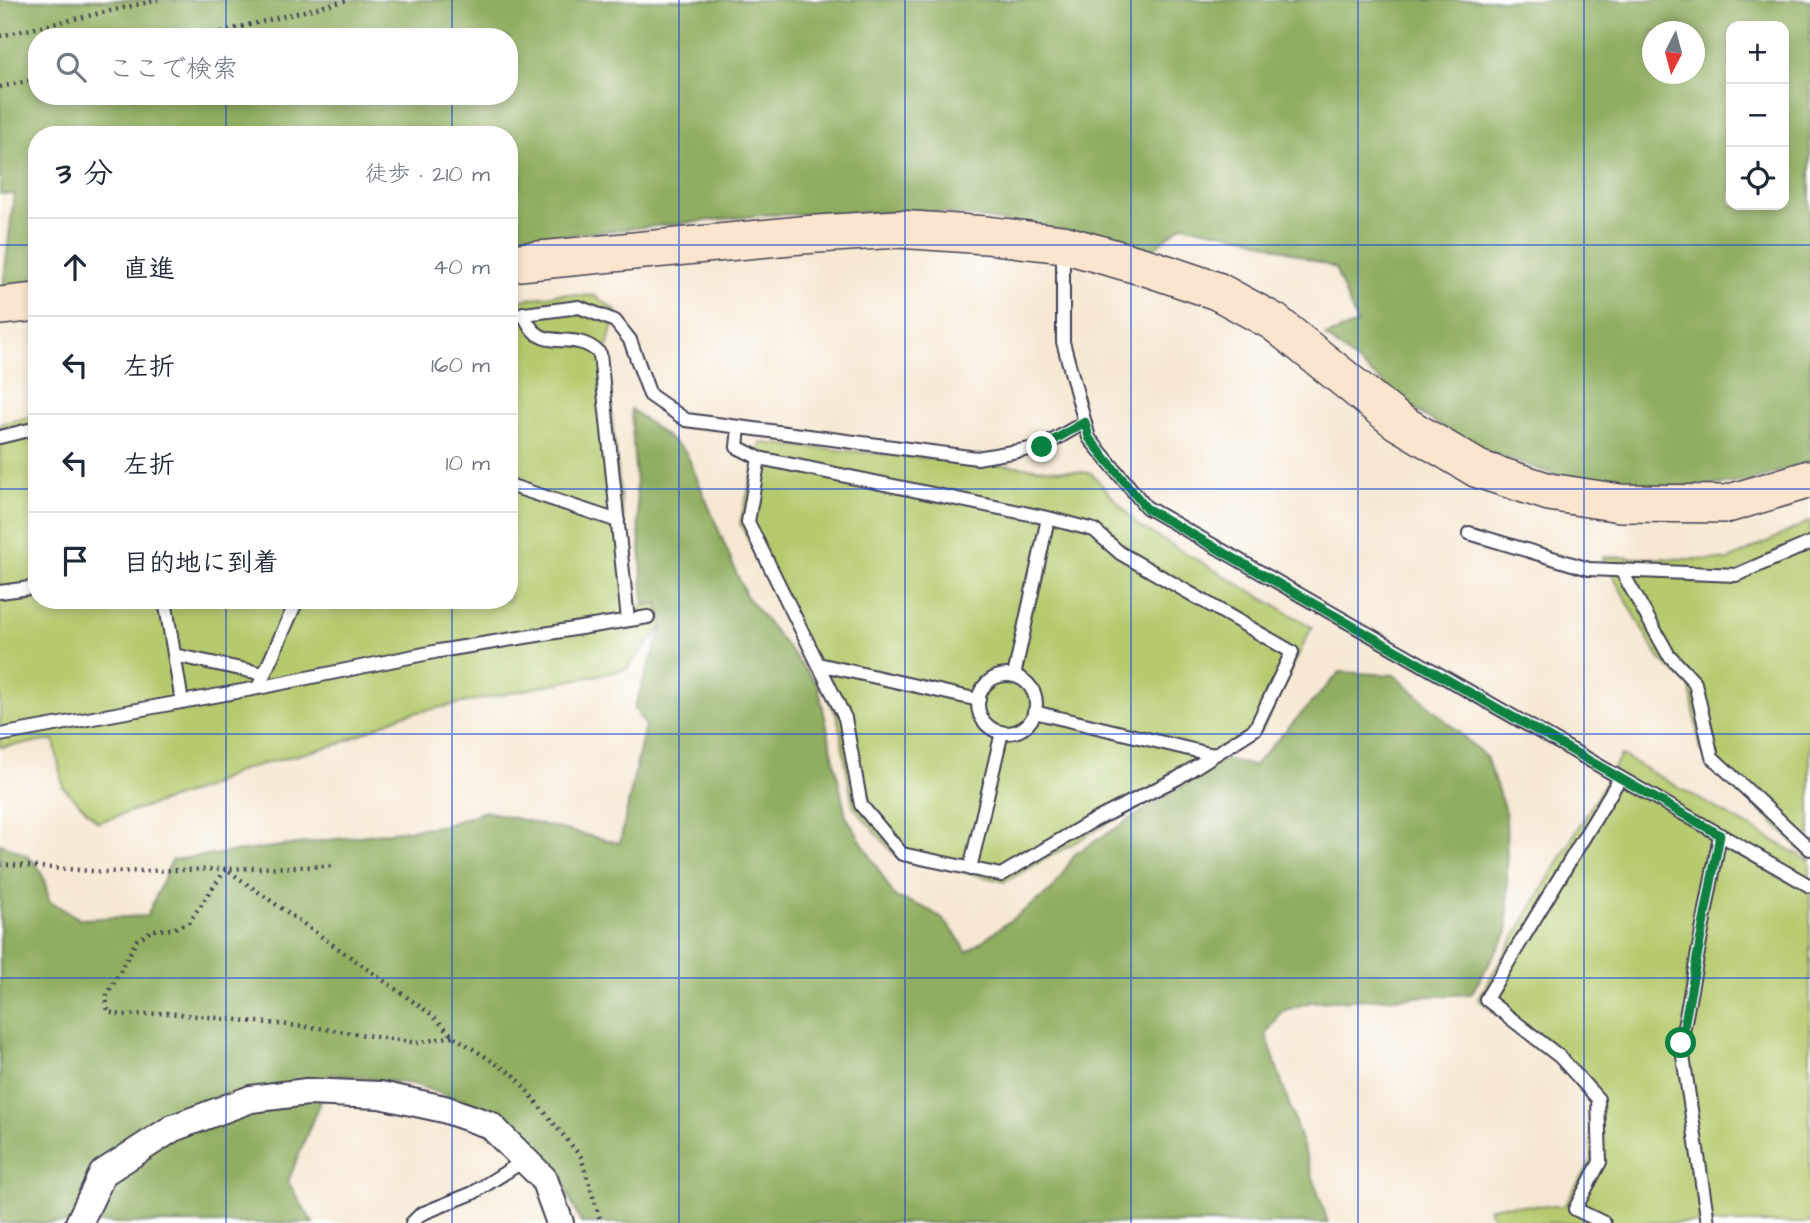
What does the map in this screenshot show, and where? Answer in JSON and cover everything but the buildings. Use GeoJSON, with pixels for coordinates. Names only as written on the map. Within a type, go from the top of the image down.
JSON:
{"type":"FeatureCollection","features":[{"type":"Feature","properties":{"kind":"street"},"geometry":{"type":"LineString","coordinates":[[518,262],[801,235],[898,229],[986,234],[1063,244],[1217,291],[1274,322],[1396,421],[1478,469],[1549,492],[1620,503],[1727,504],[1810,479]]}},
{"type":"Feature","properties":{"kind":"street"},"geometry":{"type":"LineString","coordinates":[[0,306],[28,303]]}},
{"type":"Feature","properties":{"kind":"street"},"geometry":{"type":"LineString","coordinates":[[79,1223],[103,1174],[173,1128],[251,1099],[307,1092],[393,1097],[444,1109],[490,1125],[544,1179],[560,1223]]}},
{"type":"Feature","properties":{"kind":"lane"},"geometry":{"type":"LineString","coordinates":[[1063,244],[1063,342],[1089,438],[1146,508],[1810,886]]}},
{"type":"Feature","properties":{"kind":"lane"},"geometry":{"type":"LineString","coordinates":[[518,314],[579,307],[615,321],[630,341],[650,395],[686,420],[976,458],[1042,447],[1085,422]]}},
{"type":"Feature","properties":{"kind":"lane"},"geometry":{"type":"LineString","coordinates":[[518,316],[535,332],[546,338],[580,340],[591,345],[600,354],[628,620]]}},
{"type":"Feature","properties":{"kind":"lane"},"geometry":{"type":"LineString","coordinates":[[739,427],[737,447],[759,458],[1094,530],[1120,553],[1292,652],[1255,729],[1178,778],[1089,823],[1001,875],[902,854],[861,805],[845,718],[748,522],[759,458]]}},
{"type":"Feature","properties":{"kind":"lane"},"geometry":{"type":"LineString","coordinates":[[0,437],[28,430]]}},
{"type":"Feature","properties":{"kind":"lane"},"geometry":{"type":"LineString","coordinates":[[518,488],[618,521]]}},
{"type":"Feature","properties":{"kind":"lane"},"geometry":{"type":"LineString","coordinates":[[1014,676],[1048,518]]}},
{"type":"Feature","properties":{"kind":"lane"},"geometry":{"type":"LineString","coordinates":[[1469,533],[1589,569],[1736,575],[1810,543]]}},
{"type":"Feature","properties":{"kind":"lane"},"geometry":{"type":"LineString","coordinates":[[1621,570],[1668,654],[1695,683],[1712,757],[1810,849]]}},
{"type":"Feature","properties":{"kind":"lane"},"geometry":{"type":"LineString","coordinates":[[0,592],[28,588]]}},
{"type":"Feature","properties":{"kind":"lane"},"geometry":{"type":"LineString","coordinates":[[166,609],[182,702]]}},
{"type":"Feature","properties":{"kind":"lane"},"geometry":{"type":"LineString","coordinates":[[258,688],[293,609]]}},
{"type":"Feature","properties":{"kind":"lane"},"geometry":{"type":"LineString","coordinates":[[0,735],[258,688],[439,651],[648,617]]}},
{"type":"Feature","properties":{"kind":"lane"},"geometry":{"type":"LineString","coordinates":[[174,655],[264,674]]}},
{"type":"Feature","properties":{"kind":"lane"},"geometry":{"type":"LineString","coordinates":[[818,664],[978,700]]}},
{"type":"Feature","properties":{"kind":"lane"},"geometry":{"type":"LineString","coordinates":[[1014,676],[1027,682],[1032,690],[1036,698],[1034,712],[1028,724],[1020,730],[1002,732],[992,729],[980,714],[978,700],[984,686],[991,679],[1014,676]]}},
{"type":"Feature","properties":{"kind":"lane"},"geometry":{"type":"LineString","coordinates":[[1034,712],[1214,755]]}},
{"type":"Feature","properties":{"kind":"lane"},"geometry":{"type":"LineString","coordinates":[[970,869],[1002,732]]}},
{"type":"Feature","properties":{"kind":"lane"},"geometry":{"type":"LineString","coordinates":[[1604,1223],[1575,1209],[1600,1162],[1598,1099],[1560,1057],[1486,999],[1620,778]]}},
{"type":"Feature","properties":{"kind":"lane"},"geometry":{"type":"LineString","coordinates":[[1708,1223],[1681,1043],[1720,835]]}},
{"type":"Feature","properties":{"kind":"lane"},"geometry":{"type":"LineString","coordinates":[[412,1223],[421,1214],[473,1193],[525,1160]]}},
{"type":"Feature","properties":{"kind":"path"},"geometry":{"type":"LineString","coordinates":[[35,28],[158,0]]}},
{"type":"Feature","properties":{"kind":"path"},"geometry":{"type":"LineString","coordinates":[[237,28],[348,0]]}},
{"type":"Feature","properties":{"kind":"path"},"geometry":{"type":"LineString","coordinates":[[0,36],[28,30]]}},
{"type":"Feature","properties":{"kind":"path"},"geometry":{"type":"LineString","coordinates":[[0,87],[28,81]]}},
{"type":"Feature","properties":{"kind":"path"},"geometry":{"type":"LineString","coordinates":[[0,864],[105,872],[334,866]]}},
{"type":"Feature","properties":{"kind":"path"},"geometry":{"type":"LineString","coordinates":[[226,869],[432,1015],[453,1036],[515,1076],[581,1157],[601,1223]]}},
{"type":"Feature","properties":{"kind":"path"},"geometry":{"type":"LineString","coordinates":[[226,869],[189,922],[173,929],[153,930],[137,940],[106,997],[108,1012],[123,1015],[167,1013],[306,1027],[416,1043],[453,1036]]}},
{"type":"Feature","properties":{"kind":"green space"},"geometry":{"type":"Polygon","coordinates":[[[0,0],[1810,0],[1810,461],[1749,482],[1660,489],[1565,478],[1485,451],[1424,416],[1325,336],[1357,324],[1335,268],[1247,237],[1182,225],[1152,250],[1065,231],[932,211],[763,215],[518,240],[518,126],[28,126],[28,286],[3,288],[14,194],[0,194],[0,0]]]}},
{"type":"Feature","properties":{"kind":"green space"},"geometry":{"type":"Polygon","coordinates":[[[558,294],[595,296],[616,311],[605,356],[633,607],[658,603],[663,626],[627,669],[403,715],[339,744],[244,769],[205,788],[98,822],[63,787],[54,740],[0,747],[0,424],[28,417],[28,609],[518,609],[518,301],[558,294]]]}},
{"type":"Feature","properties":{"kind":"green space"},"geometry":{"type":"Polygon","coordinates":[[[631,409],[686,452],[746,596],[818,685],[846,816],[895,897],[930,910],[938,916],[952,930],[967,952],[1052,890],[1075,854],[1225,759],[1253,766],[1340,672],[1395,675],[1486,757],[1506,814],[1508,932],[1471,994],[1311,1002],[1282,1011],[1266,1034],[1328,1223],[581,1223],[559,1175],[507,1116],[413,1084],[331,1074],[288,1182],[313,1223],[0,1223],[0,844],[29,858],[40,870],[49,901],[80,919],[147,916],[172,860],[446,825],[485,811],[620,843],[645,725],[634,708],[663,626],[658,603],[644,605],[631,409]]]}},
{"type":"Feature","properties":{"kind":"green space"},"geometry":{"type":"Polygon","coordinates":[[[761,443],[1091,473],[1139,526],[1312,627],[1262,730],[1187,779],[1005,882],[895,855],[853,806],[838,718],[740,523],[761,443]]]}},
{"type":"Feature","properties":{"kind":"green space"},"geometry":{"type":"Polygon","coordinates":[[[1810,521],[1810,859],[1700,750],[1690,685],[1660,660],[1602,557],[1729,560],[1810,521]]]}},
{"type":"Feature","properties":{"kind":"green space"},"geometry":{"type":"Polygon","coordinates":[[[1621,755],[1810,861],[1810,1223],[1497,1223],[1488,1209],[1500,1205],[1564,1206],[1592,1160],[1590,1100],[1567,1069],[1478,999],[1621,755]]]}},
{"type":"Feature","properties":{"kind":"route"},"geometry":{"type":"LineString","coordinates":[[1042,447],[1085,422],[1089,438],[1146,508],[1720,835],[1681,1043]]}}]}
